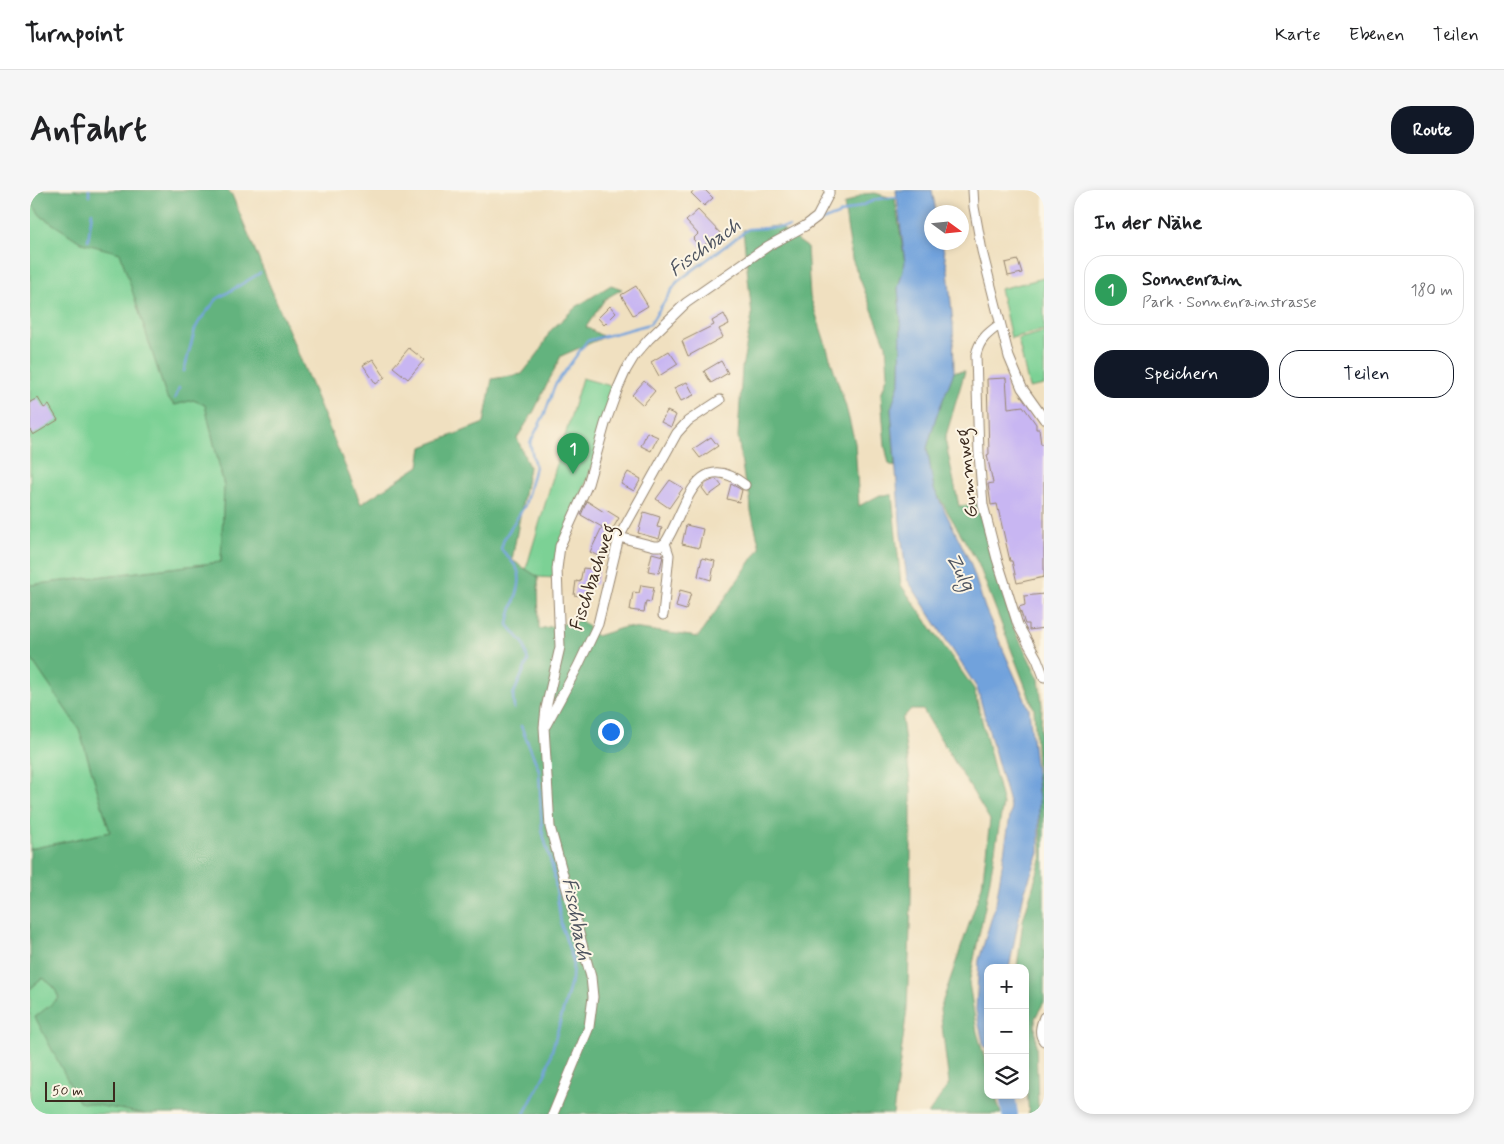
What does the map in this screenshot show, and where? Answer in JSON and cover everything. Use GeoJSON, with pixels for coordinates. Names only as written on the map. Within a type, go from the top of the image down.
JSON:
{"type":"FeatureCollection","features":[{"type":"Feature","properties":{"kind":"street"},"geometry":{"type":"LineString","coordinates":[[553,1114],[589,1027],[593,997],[591,977],[550,827],[544,728],[546,708],[560,647],[556,569],[558,554],[563,538],[588,484],[610,408],[626,370],[635,355],[649,338],[686,303],[768,246],[805,226],[817,216],[829,194],[829,190]]}},
{"type":"Feature","properties":{"kind":"street"},"geometry":{"type":"LineString","coordinates":[[973,190],[982,251],[999,325],[1009,357],[1022,388],[1044,419]]}},
{"type":"Feature","properties":{"kind":"street","name":"Gummweg"},"geometry":{"type":"LineString","coordinates":[[999,325],[985,336],[978,346],[976,354],[979,454],[983,505],[997,559],[1018,625],[1037,659],[1044,677]]}},
{"type":"Feature","properties":{"kind":"street","name":"Fischbachweg"},"geometry":{"type":"LineString","coordinates":[[544,728],[578,666],[598,624],[619,537],[677,433],[688,421],[720,400]]}},
{"type":"Feature","properties":{"kind":"street"},"geometry":{"type":"LineString","coordinates":[[619,537],[658,546],[665,543],[694,486],[705,475],[712,472],[734,478],[745,485]]}},
{"type":"Feature","properties":{"kind":"street"},"geometry":{"type":"LineString","coordinates":[[663,615],[669,560],[669,552],[665,543]]}},
{"type":"Feature","properties":{"kind":"street"},"geometry":{"type":"LineString","coordinates":[[1044,1017],[1040,1031],[1044,1041]]}},
{"type":"Feature","properties":{"kind":"green space"},"geometry":{"type":"Polygon","coordinates":[[[30,190],[228,190],[232,195],[361,504],[419,466],[422,447],[484,423],[492,379],[522,374],[540,351],[550,331],[576,307],[611,285],[622,289],[605,299],[586,327],[604,337],[561,356],[534,411],[517,438],[529,467],[512,560],[538,577],[539,629],[581,620],[597,636],[625,627],[698,637],[760,548],[751,511],[750,496],[745,485],[738,436],[742,368],[752,316],[743,230],[778,226],[807,247],[810,296],[846,407],[855,443],[859,506],[880,495],[892,495],[901,585],[974,689],[1003,804],[986,902],[969,983],[977,1032],[984,1056],[984,1099],[996,1099],[1001,1114],[928,1114],[949,1084],[940,1009],[982,886],[990,820],[923,710],[910,710],[902,719],[911,788],[911,902],[907,1009],[893,1114],[145,1114],[79,1102],[35,1017],[59,998],[54,987],[43,978],[30,989],[30,849],[110,832],[79,729],[30,657],[30,585],[221,562],[224,486],[205,405],[193,400],[175,405],[167,398],[120,253],[82,243],[41,216],[30,201],[30,190]]]}},
{"type":"Feature","properties":{"kind":"green space"},"geometry":{"type":"Polygon","coordinates":[[[875,193],[895,199],[905,263],[898,288],[901,323],[900,380],[891,409],[895,467],[889,464],[885,446],[881,395],[888,374],[886,345],[852,259],[844,205],[863,194],[875,193]]]}},
{"type":"Feature","properties":{"kind":"green space"},"geometry":{"type":"Polygon","coordinates":[[[30,201],[41,216],[82,243],[120,252],[167,398],[175,405],[193,400],[205,405],[224,486],[221,562],[30,585],[30,201]]]}},
{"type":"Feature","properties":{"kind":"green space"},"geometry":{"type":"Polygon","coordinates":[[[1044,278],[1044,330],[1011,338],[1000,289],[1044,278]]]}},
{"type":"Feature","properties":{"kind":"green space"},"geometry":{"type":"Polygon","coordinates":[[[1044,332],[1044,385],[1029,388],[1018,339],[1044,332]]]}},
{"type":"Feature","properties":{"kind":"green space"},"geometry":{"type":"Polygon","coordinates":[[[965,371],[945,439],[959,506],[978,504],[1012,625],[1039,679],[1042,706],[1040,741],[1044,799],[1044,1002],[1035,1018],[1038,1104],[1041,1114],[1029,1114],[1029,964],[1018,964],[1023,920],[1042,857],[1034,709],[978,563],[934,489],[927,448],[936,417],[954,372],[965,371]]]}},
{"type":"Feature","properties":{"kind":"green space"},"geometry":{"type":"Polygon","coordinates":[[[582,378],[618,388],[599,451],[563,538],[557,578],[538,577],[526,569],[582,378]]]}},
{"type":"Feature","properties":{"kind":"green space"},"geometry":{"type":"Polygon","coordinates":[[[30,657],[79,729],[110,832],[30,849],[30,657]]]}},
{"type":"Feature","properties":{"kind":"green space"},"geometry":{"type":"Polygon","coordinates":[[[43,978],[54,987],[59,998],[145,1114],[30,1114],[30,989],[43,978]]]}},
{"type":"Feature","properties":{"kind":"water"},"geometry":{"type":"Polygon","coordinates":[[[896,190],[932,190],[935,205],[924,205],[924,250],[944,250],[948,270],[953,325],[954,372],[936,417],[927,448],[934,489],[970,562],[985,608],[1029,709],[1039,801],[1039,853],[1024,893],[1010,964],[984,964],[984,1047],[976,1010],[979,960],[996,903],[1011,810],[977,688],[907,579],[901,534],[891,409],[900,380],[901,323],[898,288],[905,263],[896,190]]]}},
{"type":"Feature","properties":{"kind":"building"},"geometry":{"type":"Polygon","coordinates":[[[695,190],[705,190],[713,198],[704,206],[691,193],[695,190]]]}},
{"type":"Feature","properties":{"kind":"building"},"geometry":{"type":"Polygon","coordinates":[[[698,210],[723,236],[711,247],[707,243],[701,248],[693,239],[698,234],[686,221],[698,210]]]}},
{"type":"Feature","properties":{"kind":"building"},"geometry":{"type":"Polygon","coordinates":[[[1018,260],[1022,273],[1008,276],[1005,263],[1018,260]]]}},
{"type":"Feature","properties":{"kind":"building"},"geometry":{"type":"Polygon","coordinates":[[[636,286],[648,306],[633,315],[621,295],[636,286]]]}},
{"type":"Feature","properties":{"kind":"building"},"geometry":{"type":"Polygon","coordinates":[[[610,306],[616,313],[604,325],[598,318],[610,306]]]}},
{"type":"Feature","properties":{"kind":"building"},"geometry":{"type":"Polygon","coordinates":[[[724,314],[729,324],[719,329],[723,337],[688,356],[682,341],[714,325],[712,321],[724,314]]]}},
{"type":"Feature","properties":{"kind":"building"},"geometry":{"type":"Polygon","coordinates":[[[409,348],[424,360],[408,379],[393,367],[409,348]]]}},
{"type":"Feature","properties":{"kind":"building"},"geometry":{"type":"Polygon","coordinates":[[[669,351],[678,364],[659,376],[651,362],[669,351]]]}},
{"type":"Feature","properties":{"kind":"building"},"geometry":{"type":"Polygon","coordinates":[[[373,359],[385,377],[376,384],[363,365],[373,359]]]}},
{"type":"Feature","properties":{"kind":"building"},"geometry":{"type":"Polygon","coordinates":[[[721,361],[728,373],[711,383],[704,371],[721,361]]]}},
{"type":"Feature","properties":{"kind":"building"},"geometry":{"type":"Polygon","coordinates":[[[1006,378],[1008,408],[1023,406],[1036,424],[1036,429],[1039,429],[1041,444],[1044,444],[1044,577],[1017,583],[997,504],[991,505],[988,484],[993,483],[987,455],[989,454],[987,379],[1006,378]]]}},
{"type":"Feature","properties":{"kind":"building"},"geometry":{"type":"Polygon","coordinates":[[[644,381],[655,391],[643,405],[632,395],[644,381]]]}},
{"type":"Feature","properties":{"kind":"building"},"geometry":{"type":"Polygon","coordinates":[[[687,382],[694,395],[681,401],[674,388],[687,382]]]}},
{"type":"Feature","properties":{"kind":"building"},"geometry":{"type":"Polygon","coordinates":[[[38,398],[44,408],[49,405],[58,420],[33,435],[30,430],[30,402],[38,398]]]}},
{"type":"Feature","properties":{"kind":"building"},"geometry":{"type":"Polygon","coordinates":[[[667,411],[676,415],[671,427],[661,422],[667,411]]]}},
{"type":"Feature","properties":{"kind":"building"},"geometry":{"type":"Polygon","coordinates":[[[647,432],[658,437],[651,451],[641,446],[647,432]]]}},
{"type":"Feature","properties":{"kind":"building"},"geometry":{"type":"Polygon","coordinates":[[[711,437],[718,446],[700,458],[693,449],[711,437]]]}},
{"type":"Feature","properties":{"kind":"building"},"geometry":{"type":"Polygon","coordinates":[[[628,472],[641,479],[634,491],[621,484],[628,472]]]}},
{"type":"Feature","properties":{"kind":"building"},"geometry":{"type":"Polygon","coordinates":[[[715,479],[722,486],[708,496],[702,488],[706,483],[715,479]]]}},
{"type":"Feature","properties":{"kind":"building"},"geometry":{"type":"Polygon","coordinates":[[[670,480],[683,488],[669,508],[656,499],[670,480]]]}},
{"type":"Feature","properties":{"kind":"building"},"geometry":{"type":"Polygon","coordinates":[[[731,484],[742,490],[739,502],[727,499],[731,484]]]}},
{"type":"Feature","properties":{"kind":"building"},"geometry":{"type":"Polygon","coordinates":[[[587,501],[604,512],[606,510],[619,518],[605,542],[609,544],[602,558],[590,552],[602,527],[581,515],[587,501]]]}},
{"type":"Feature","properties":{"kind":"building"},"geometry":{"type":"Polygon","coordinates":[[[644,512],[660,517],[657,527],[662,528],[659,539],[638,533],[644,512]]]}},
{"type":"Feature","properties":{"kind":"building"},"geometry":{"type":"Polygon","coordinates":[[[686,525],[703,529],[699,548],[682,544],[686,525]]]}},
{"type":"Feature","properties":{"kind":"building"},"geometry":{"type":"Polygon","coordinates":[[[652,553],[663,556],[659,573],[648,571],[652,553]]]}},
{"type":"Feature","properties":{"kind":"building"},"geometry":{"type":"Polygon","coordinates":[[[702,558],[715,561],[711,580],[698,576],[702,558]]]}},
{"type":"Feature","properties":{"kind":"building"},"geometry":{"type":"Polygon","coordinates":[[[583,568],[599,570],[596,585],[590,583],[587,597],[574,595],[576,581],[580,582],[583,568]]]}},
{"type":"Feature","properties":{"kind":"building"},"geometry":{"type":"Polygon","coordinates":[[[641,585],[654,587],[651,602],[646,601],[644,612],[630,610],[633,592],[639,593],[641,585]]]}},
{"type":"Feature","properties":{"kind":"building"},"geometry":{"type":"Polygon","coordinates":[[[680,590],[691,593],[686,610],[676,607],[680,590]]]}},
{"type":"Feature","properties":{"kind":"building"},"geometry":{"type":"Polygon","coordinates":[[[1044,594],[1044,628],[1029,630],[1029,624],[1025,624],[1019,607],[1025,605],[1024,596],[1044,594]]]}},
{"type":"Feature","properties":{"kind":"waterway"},"geometry":{"type":"LineString","coordinates":[[89,190],[89,196]]}},
{"type":"Feature","properties":{"kind":"waterway","name":"Fischbach"},"geometry":{"type":"LineString","coordinates":[[817,223],[878,199],[899,197]]}},
{"type":"Feature","properties":{"kind":"waterway"},"geometry":{"type":"LineString","coordinates":[[88,241],[92,212]]}},
{"type":"Feature","properties":{"kind":"waterway","name":"Fischbach"},"geometry":{"type":"LineString","coordinates":[[514,709],[513,695],[528,661],[524,644],[508,625],[518,591],[518,571],[513,562],[501,549],[504,539],[525,505],[535,467],[530,443],[545,413],[555,385],[587,341],[650,324],[677,282],[748,229],[789,227]]}},
{"type":"Feature","properties":{"kind":"waterway"},"geometry":{"type":"LineString","coordinates":[[184,371],[195,329],[200,320],[217,299],[260,273]]}},
{"type":"Feature","properties":{"kind":"waterway"},"geometry":{"type":"LineString","coordinates":[[175,398],[179,388]]}},
{"type":"Feature","properties":{"kind":"waterway","name":"Fischbach"},"geometry":{"type":"LineString","coordinates":[[521,726],[539,770],[542,830],[554,874],[561,924],[573,961],[572,979],[546,1072],[524,1114]]}},
{"type":"Feature","properties":{"kind":"waterway","name":"Zulg"},"geometry":{"type":"LineString","coordinates":[[1008,1099],[1010,1114]]}},
{"type":"Feature","properties":{"kind":"place","name":"Sonnenrain"},"geometry":{"type":"Point","coordinates":[573,474]}}]}
